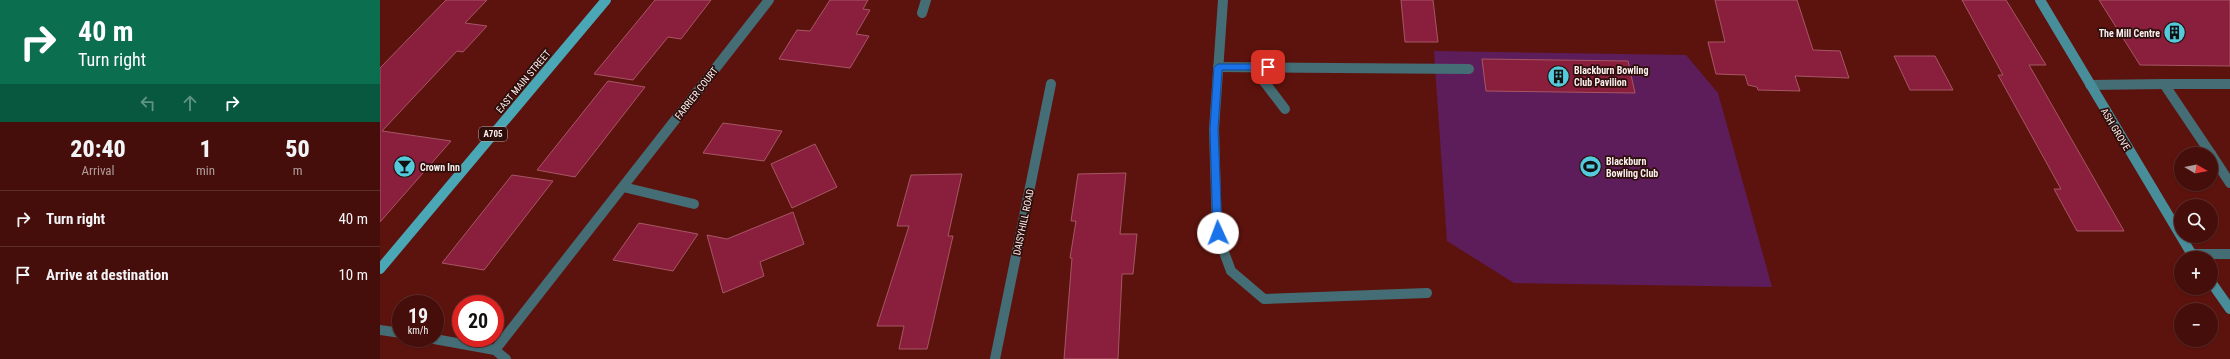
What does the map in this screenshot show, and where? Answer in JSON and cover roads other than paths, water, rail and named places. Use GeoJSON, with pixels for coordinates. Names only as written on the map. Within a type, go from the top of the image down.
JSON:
{"type":"FeatureCollection","features":[{"type":"Feature","properties":{"kind":"main road","name":"EAST MAIN STREET"},"geometry":{"type":"LineString","coordinates":[[380,269],[606,0]]}},
{"type":"Feature","properties":{"kind":"street","name":"FARRIER COURT"},"geometry":{"type":"LineString","coordinates":[[496,350],[769,0]]}},
{"type":"Feature","properties":{"kind":"street"},"geometry":{"type":"LineString","coordinates":[[922,13],[926,0]]}},
{"type":"Feature","properties":{"kind":"street"},"geometry":{"type":"LineString","coordinates":[[1223,0],[1214,129],[1218,233],[1231,271],[1264,299],[1427,293]]}},
{"type":"Feature","properties":{"kind":"street","name":"ASH GROVE"},"geometry":{"type":"LineString","coordinates":[[2040,0],[2189,251]]}},
{"type":"Feature","properties":{"kind":"street"},"geometry":{"type":"LineString","coordinates":[[1218,67],[1469,69]]}},
{"type":"Feature","properties":{"kind":"street"},"geometry":{"type":"LineString","coordinates":[[1252,67],[1285,109]]}},
{"type":"Feature","properties":{"kind":"street","name":"DAISYHILL ROAD"},"geometry":{"type":"LineString","coordinates":[[995,359],[1051,84]]}},
{"type":"Feature","properties":{"kind":"street"},"geometry":{"type":"LineString","coordinates":[[2164,84],[2206,147]]}},
{"type":"Feature","properties":{"kind":"street"},"geometry":{"type":"LineString","coordinates":[[2090,85],[2230,84]]}},
{"type":"Feature","properties":{"kind":"street"},"geometry":{"type":"LineString","coordinates":[[2218,165],[2230,183]]}},
{"type":"Feature","properties":{"kind":"street"},"geometry":{"type":"LineString","coordinates":[[623,187],[694,204]]}},
{"type":"Feature","properties":{"kind":"street"},"geometry":{"type":"LineString","coordinates":[[2218,255],[2230,254]]}},
{"type":"Feature","properties":{"kind":"street"},"geometry":{"type":"LineString","coordinates":[[2218,292],[2230,309]]}},
{"type":"Feature","properties":{"kind":"street"},"geometry":{"type":"LineString","coordinates":[[380,330],[392,332]]}},
{"type":"Feature","properties":{"kind":"street"},"geometry":{"type":"LineString","coordinates":[[444,341],[496,350],[506,359]]}},
{"type":"Feature","properties":{"kind":"place","name":"The Mill Centre"},"geometry":{"type":"Point","coordinates":[2175,33]}},
{"type":"Feature","properties":{"kind":"place","name":"Blackburn Bowling Club Pavilion"},"geometry":{"type":"Point","coordinates":[1558,76]}},
{"type":"Feature","properties":{"kind":"place","name":"Crown Inn"},"geometry":{"type":"Point","coordinates":[404,167]}},
{"type":"Feature","properties":{"kind":"place","name":"Blackburn Bowling Club"},"geometry":{"type":"Point","coordinates":[1590,167]}}]}
